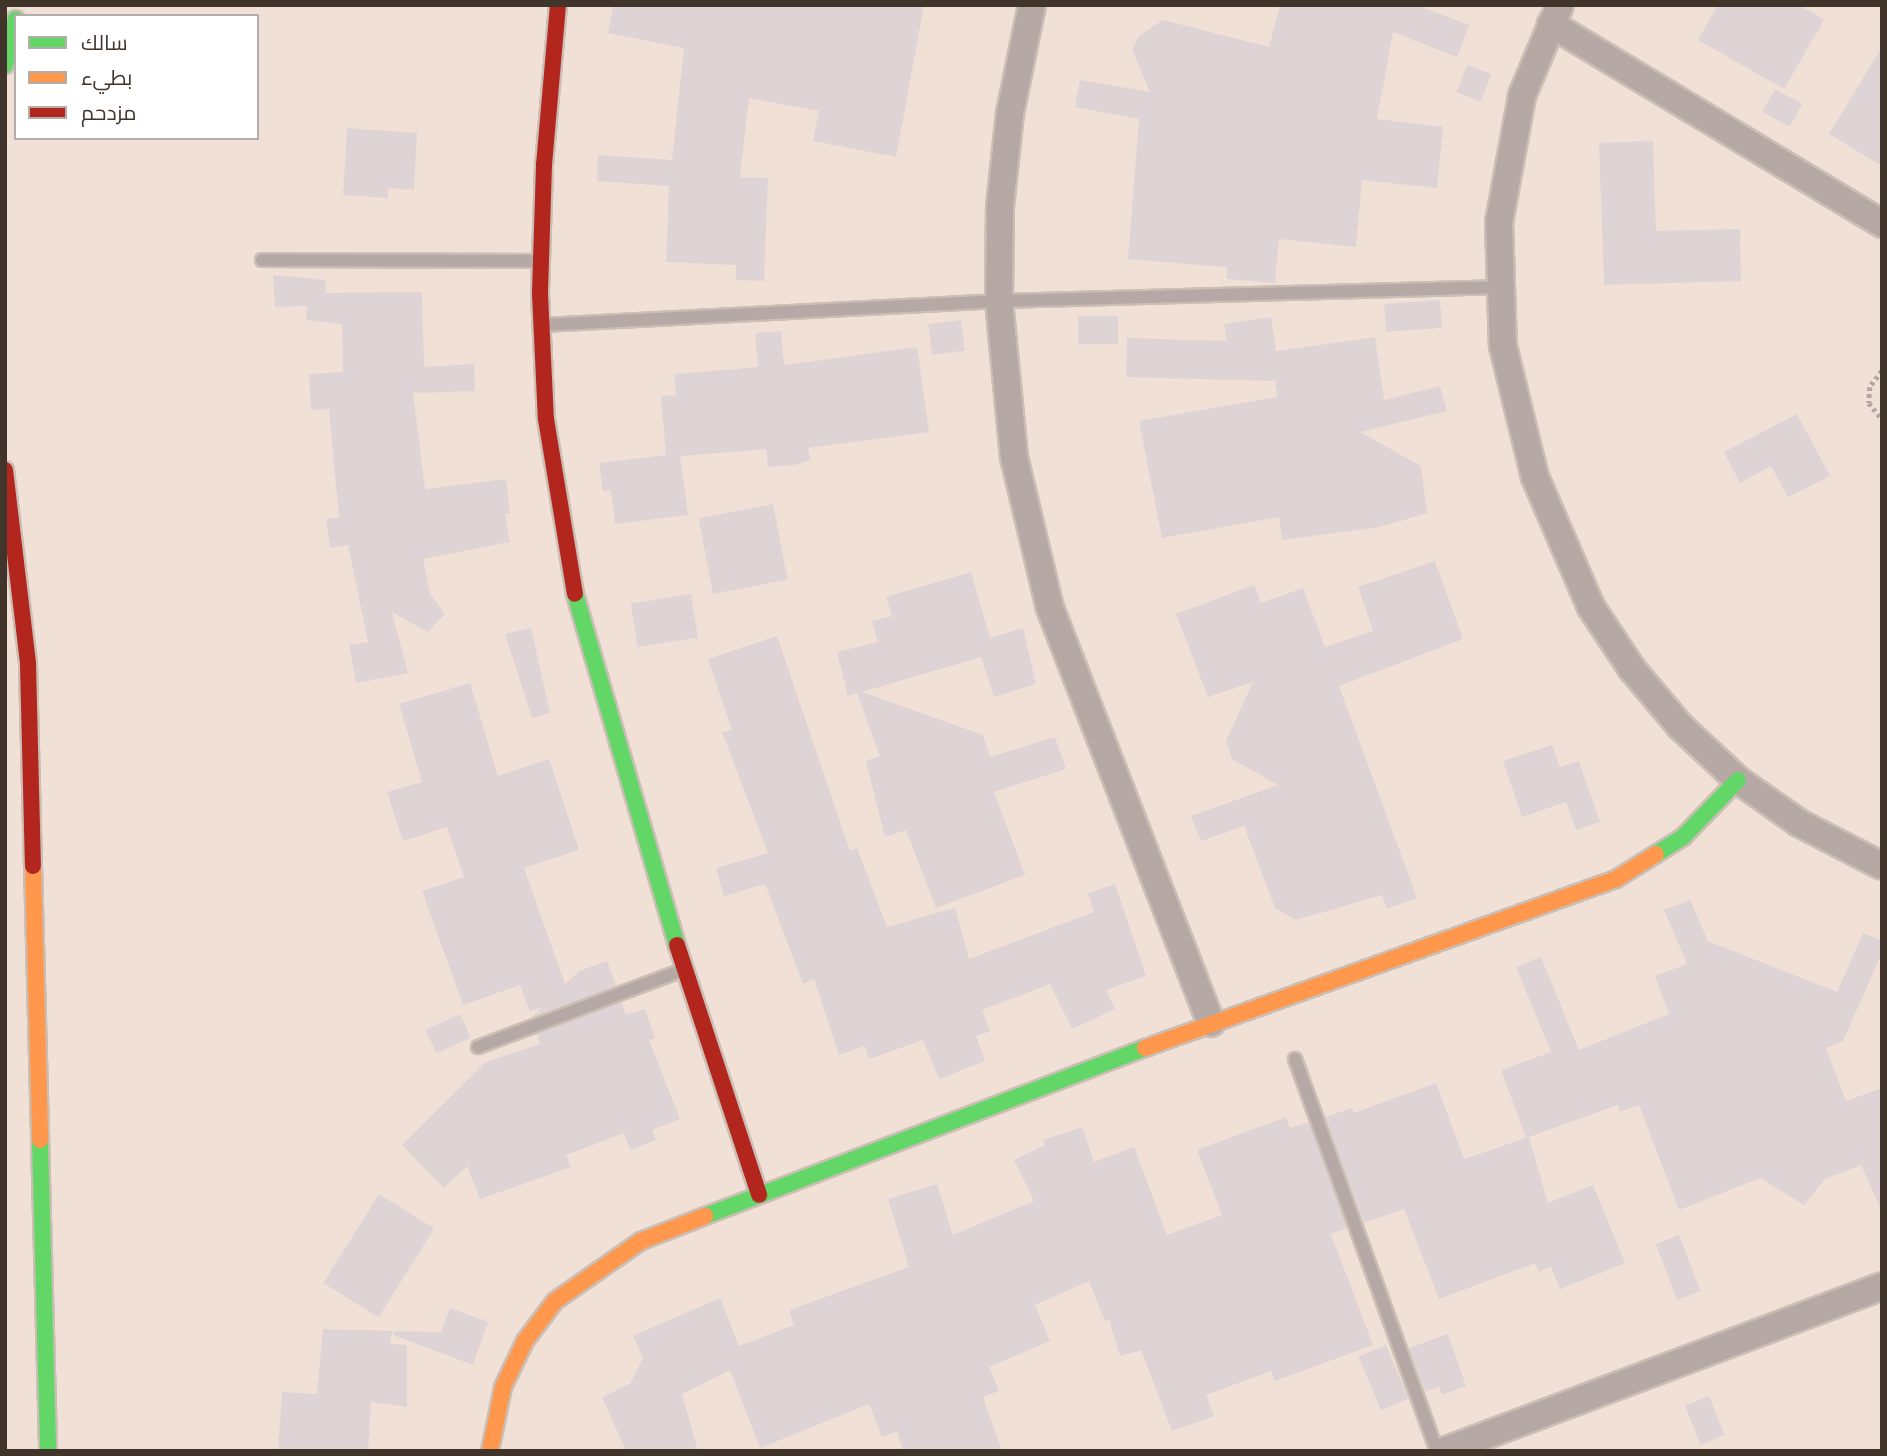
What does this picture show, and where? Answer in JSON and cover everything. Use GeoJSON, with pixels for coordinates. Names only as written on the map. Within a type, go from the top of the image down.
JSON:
{"type":"FeatureCollection","features":[{"type":"Feature","properties":{"kind":"main road"},"geometry":{"type":"LineString","coordinates":[[558,5],[540,261],[540,325],[546,419],[567,568],[684,970],[759,1195]]}},
{"type":"Feature","properties":{"kind":"main road"},"geometry":{"type":"LineString","coordinates":[[5,65],[14,26]]}},
{"type":"Feature","properties":{"kind":"main road"},"geometry":{"type":"LineString","coordinates":[[5,470],[25,630],[47,1451]]}},
{"type":"Feature","properties":{"kind":"main road"},"geometry":{"type":"LineString","coordinates":[[5,631],[25,630]]}},
{"type":"Feature","properties":{"kind":"main road"},"geometry":{"type":"LineString","coordinates":[[490,1451],[503,1387],[525,1341],[555,1301],[641,1241],[1211,1023],[1616,879],[1683,837],[1738,780]]}},
{"type":"Feature","properties":{"kind":"street"},"geometry":{"type":"LineString","coordinates":[[1032,5],[1010,113],[1000,207],[999,301],[1014,457],[1050,608],[1211,1023]]}},
{"type":"Feature","properties":{"kind":"street"},"geometry":{"type":"LineString","coordinates":[[1882,224],[1556,15],[1522,96],[1507,158],[1499,222],[1498,287],[1516,412],[1563,549],[1591,607],[1632,669],[1680,726],[1738,780],[1799,822],[1882,866]]}},
{"type":"Feature","properties":{"kind":"street"},"geometry":{"type":"LineString","coordinates":[[1444,1451],[1882,1286]]}},
{"type":"Feature","properties":{"kind":"lane"},"geometry":{"type":"LineString","coordinates":[[262,260],[540,261]]}},
{"type":"Feature","properties":{"kind":"lane"},"geometry":{"type":"LineString","coordinates":[[540,325],[999,301],[1498,287]]}},
{"type":"Feature","properties":{"kind":"lane"},"geometry":{"type":"LineString","coordinates":[[478,1047],[684,970]]}},
{"type":"Feature","properties":{"kind":"lane"},"geometry":{"type":"LineString","coordinates":[[1295,1059],[1437,1451]]}},
{"type":"Feature","properties":{"kind":"path"},"geometry":{"type":"LineString","coordinates":[[1882,371],[1870,387],[1869,403],[1882,419]]}},
{"type":"Feature","properties":{"kind":"building"},"geometry":{"type":"Polygon","coordinates":[[[613,5],[924,5],[896,157],[813,141],[819,111],[749,98],[740,177],[768,178],[764,281],[736,280],[736,265],[666,262],[669,186],[597,181],[598,155],[672,160],[684,48],[608,33],[613,5]]]}},
{"type":"Feature","properties":{"kind":"building"},"geometry":{"type":"Polygon","coordinates":[[[1280,5],[1416,5],[1469,25],[1457,57],[1393,32],[1377,119],[1443,127],[1437,188],[1362,180],[1356,247],[1279,239],[1275,283],[1227,279],[1227,267],[1128,259],[1139,119],[1075,107],[1080,80],[1150,92],[1132,50],[1139,36],[1163,20],[1269,47],[1280,5]]]}},
{"type":"Feature","properties":{"kind":"building"},"geometry":{"type":"Polygon","coordinates":[[[1718,5],[1799,5],[1824,20],[1784,89],[1698,40],[1718,5]]]}},
{"type":"Feature","properties":{"kind":"building"},"geometry":{"type":"Polygon","coordinates":[[[1882,47],[1882,166],[1829,134],[1882,47]]]}},
{"type":"Feature","properties":{"kind":"building"},"geometry":{"type":"Polygon","coordinates":[[[1467,65],[1491,74],[1481,101],[1457,92],[1467,65]]]}},
{"type":"Feature","properties":{"kind":"building"},"geometry":{"type":"Polygon","coordinates":[[[1775,89],[1802,104],[1790,127],[1762,112],[1775,89]]]}},
{"type":"Feature","properties":{"kind":"building"},"geometry":{"type":"Polygon","coordinates":[[[347,128],[417,133],[414,190],[388,188],[388,198],[343,195],[347,128]]]}},
{"type":"Feature","properties":{"kind":"building"},"geometry":{"type":"Polygon","coordinates":[[[1653,141],[1656,231],[1740,229],[1741,281],[1604,285],[1599,143],[1653,141]]]}},
{"type":"Feature","properties":{"kind":"building"},"geometry":{"type":"Polygon","coordinates":[[[273,275],[326,280],[325,293],[422,292],[424,367],[474,364],[475,391],[413,393],[425,489],[506,479],[510,513],[505,514],[510,542],[423,559],[430,594],[445,614],[428,632],[392,612],[408,673],[356,683],[349,645],[368,642],[348,545],[330,548],[326,519],[339,517],[329,409],[311,410],[309,374],[343,372],[342,324],[306,320],[307,306],[275,307],[273,275]]]}},
{"type":"Feature","properties":{"kind":"building"},"geometry":{"type":"Polygon","coordinates":[[[1440,300],[1442,328],[1386,332],[1384,304],[1440,300]]]}},
{"type":"Feature","properties":{"kind":"building"},"geometry":{"type":"Polygon","coordinates":[[[1078,316],[1118,316],[1118,344],[1078,344],[1078,316]]]}},
{"type":"Feature","properties":{"kind":"building"},"geometry":{"type":"Polygon","coordinates":[[[1271,317],[1276,351],[1375,337],[1384,400],[1440,386],[1447,411],[1360,432],[1421,466],[1427,513],[1380,527],[1282,540],[1279,517],[1162,538],[1139,421],[1277,397],[1275,381],[1126,377],[1127,338],[1227,341],[1224,324],[1271,317]]]}},
{"type":"Feature","properties":{"kind":"building"},"geometry":{"type":"Polygon","coordinates":[[[961,320],[965,351],[932,355],[928,324],[961,320]]]}},
{"type":"Feature","properties":{"kind":"building"},"geometry":{"type":"Polygon","coordinates":[[[781,331],[784,365],[917,347],[929,432],[808,448],[810,460],[794,465],[768,467],[766,449],[680,456],[688,515],[615,524],[611,490],[603,492],[599,463],[666,455],[661,396],[676,395],[674,374],[758,367],[755,333],[781,331]]]}},
{"type":"Feature","properties":{"kind":"building"},"geometry":{"type":"Polygon","coordinates":[[[1797,414],[1830,476],[1788,497],[1771,466],[1740,483],[1724,452],[1797,414]]]}},
{"type":"Feature","properties":{"kind":"building"},"geometry":{"type":"Polygon","coordinates":[[[773,504],[788,580],[713,594],[698,519],[773,504]]]}},
{"type":"Feature","properties":{"kind":"building"},"geometry":{"type":"Polygon","coordinates":[[[1435,561],[1463,639],[1339,686],[1417,898],[1387,909],[1382,895],[1296,920],[1275,908],[1244,826],[1201,841],[1191,816],[1278,785],[1232,759],[1226,741],[1253,682],[1208,697],[1176,614],[1254,585],[1261,603],[1303,588],[1325,647],[1373,631],[1358,587],[1435,561]]]}},
{"type":"Feature","properties":{"kind":"building"},"geometry":{"type":"Polygon","coordinates":[[[971,572],[990,638],[1023,628],[1036,684],[994,697],[981,657],[862,692],[983,735],[990,757],[1055,737],[1066,769],[994,792],[1025,875],[936,908],[906,830],[885,837],[866,761],[880,756],[857,693],[848,696],[837,652],[878,642],[872,621],[892,616],[886,597],[971,572]]]}},
{"type":"Feature","properties":{"kind":"building"},"geometry":{"type":"Polygon","coordinates":[[[691,594],[698,637],[638,647],[631,604],[691,594]]]}},
{"type":"Feature","properties":{"kind":"building"},"geometry":{"type":"Polygon","coordinates":[[[531,628],[550,713],[532,718],[505,634],[531,628]]]}},
{"type":"Feature","properties":{"kind":"building"},"geometry":{"type":"Polygon","coordinates":[[[777,636],[850,851],[857,848],[887,927],[955,908],[969,959],[1094,912],[1088,893],[1115,884],[1146,976],[1106,990],[1115,1009],[1072,1029],[1050,984],[982,1010],[990,1031],[976,1036],[985,1061],[939,1079],[923,1040],[869,1059],[865,1046],[839,1055],[814,979],[803,984],[765,884],[724,896],[716,868],[768,853],[722,732],[732,730],[708,659],[777,636]]]}},
{"type":"Feature","properties":{"kind":"building"},"geometry":{"type":"Polygon","coordinates":[[[470,683],[498,776],[549,759],[579,850],[524,868],[565,984],[579,971],[607,961],[616,986],[531,1018],[542,1007],[530,1012],[520,985],[463,1005],[422,891],[464,877],[447,827],[403,841],[387,792],[422,782],[399,704],[470,683]]]}},
{"type":"Feature","properties":{"kind":"building"},"geometry":{"type":"Polygon","coordinates":[[[1552,745],[1560,767],[1579,761],[1600,822],[1576,830],[1566,802],[1522,817],[1503,761],[1552,745]]]}},
{"type":"Feature","properties":{"kind":"building"},"geometry":{"type":"Polygon","coordinates":[[[1690,900],[1708,941],[1837,992],[1863,933],[1882,941],[1882,953],[1843,1041],[1826,1048],[1846,1101],[1882,1088],[1882,1212],[1861,1165],[1825,1179],[1804,1205],[1760,1178],[1679,1210],[1639,1105],[1620,1112],[1617,1105],[1529,1137],[1548,1203],[1593,1185],[1625,1263],[1560,1289],[1551,1267],[1539,1272],[1535,1263],[1439,1299],[1404,1209],[1364,1223],[1325,1117],[1352,1108],[1354,1113],[1436,1083],[1464,1159],[1526,1138],[1501,1070],[1551,1052],[1516,967],[1541,957],[1579,1050],[1669,1014],[1655,976],[1687,964],[1664,910],[1690,900]]]}},
{"type":"Feature","properties":{"kind":"building"},"geometry":{"type":"Polygon","coordinates":[[[621,1002],[626,1015],[645,1009],[655,1038],[649,1040],[680,1119],[652,1130],[656,1140],[630,1150],[624,1133],[566,1155],[571,1167],[480,1199],[467,1166],[444,1188],[402,1145],[486,1062],[540,1044],[537,1034],[621,1002]]]}},
{"type":"Feature","properties":{"kind":"building"},"geometry":{"type":"Polygon","coordinates":[[[460,1014],[471,1038],[437,1054],[426,1030],[460,1014]]]}},
{"type":"Feature","properties":{"kind":"building"},"geometry":{"type":"Polygon","coordinates":[[[1286,1117],[1290,1128],[1309,1122],[1347,1228],[1331,1234],[1373,1345],[1275,1381],[1271,1371],[1206,1395],[1214,1416],[1172,1431],[1141,1350],[1120,1356],[1109,1320],[1105,1321],[1089,1281],[1035,1305],[1050,1341],[989,1367],[999,1391],[983,1397],[1002,1451],[903,1451],[897,1431],[882,1437],[869,1404],[760,1448],[730,1370],[682,1394],[698,1451],[626,1451],[602,1397],[630,1384],[643,1358],[633,1336],[720,1298],[739,1346],[794,1325],[789,1310],[909,1267],[888,1199],[937,1184],[953,1235],[1034,1201],[1014,1160],[1045,1145],[1043,1140],[1082,1127],[1094,1162],[1134,1147],[1167,1235],[1222,1215],[1197,1150],[1286,1117]]]}},
{"type":"Feature","properties":{"kind":"building"},"geometry":{"type":"Polygon","coordinates":[[[379,1194],[434,1228],[378,1317],[323,1283],[379,1194]]]}},
{"type":"Feature","properties":{"kind":"building"},"geometry":{"type":"Polygon","coordinates":[[[1679,1235],[1701,1291],[1677,1300],[1656,1244],[1679,1235]]]}},
{"type":"Feature","properties":{"kind":"building"},"geometry":{"type":"Polygon","coordinates":[[[450,1308],[488,1322],[473,1365],[393,1335],[394,1331],[441,1332],[450,1308]]]}},
{"type":"Feature","properties":{"kind":"building"},"geometry":{"type":"Polygon","coordinates":[[[323,1329],[392,1331],[390,1344],[407,1345],[407,1407],[371,1402],[368,1451],[278,1451],[282,1392],[317,1394],[323,1329]]]}},
{"type":"Feature","properties":{"kind":"building"},"geometry":{"type":"Polygon","coordinates":[[[1448,1334],[1466,1386],[1442,1395],[1439,1386],[1425,1392],[1409,1348],[1448,1334]]]}},
{"type":"Feature","properties":{"kind":"building"},"geometry":{"type":"Polygon","coordinates":[[[1386,1345],[1409,1398],[1381,1410],[1358,1357],[1386,1345]]]}},
{"type":"Feature","properties":{"kind":"building"},"geometry":{"type":"Polygon","coordinates":[[[1709,1396],[1725,1435],[1701,1445],[1685,1406],[1709,1396]]]}},
{"type":"Feature","properties":{"kind":"traffic: fast"},"geometry":{"type":"LineString","coordinates":[[5,65],[14,27]]}},
{"type":"Feature","properties":{"kind":"traffic: fast"},"geometry":{"type":"LineString","coordinates":[[575,594],[677,945]]}},
{"type":"Feature","properties":{"kind":"traffic: fast"},"geometry":{"type":"LineString","coordinates":[[1656,854],[1683,837],[1738,780]]}},
{"type":"Feature","properties":{"kind":"traffic: fast"},"geometry":{"type":"LineString","coordinates":[[705,1216],[1145,1048]]}},
{"type":"Feature","properties":{"kind":"traffic: fast"},"geometry":{"type":"LineString","coordinates":[[40,1140],[48,1451]]}},
{"type":"Feature","properties":{"kind":"traffic: slow"},"geometry":{"type":"LineString","coordinates":[[1145,1048],[1616,879],[1656,854]]}},
{"type":"Feature","properties":{"kind":"traffic: slow"},"geometry":{"type":"LineString","coordinates":[[33,866],[40,1140]]}},
{"type":"Feature","properties":{"kind":"traffic: slow"},"geometry":{"type":"LineString","coordinates":[[490,1451],[503,1387],[525,1341],[555,1301],[641,1241],[705,1216]]}},
{"type":"Feature","properties":{"kind":"traffic: jam"},"geometry":{"type":"LineString","coordinates":[[558,5],[544,165],[540,294],[546,419],[575,594]]}},
{"type":"Feature","properties":{"kind":"traffic: jam"},"geometry":{"type":"LineString","coordinates":[[5,470],[28,664],[33,866]]}},
{"type":"Feature","properties":{"kind":"traffic: jam"},"geometry":{"type":"LineString","coordinates":[[677,945],[759,1195]]}}]}
